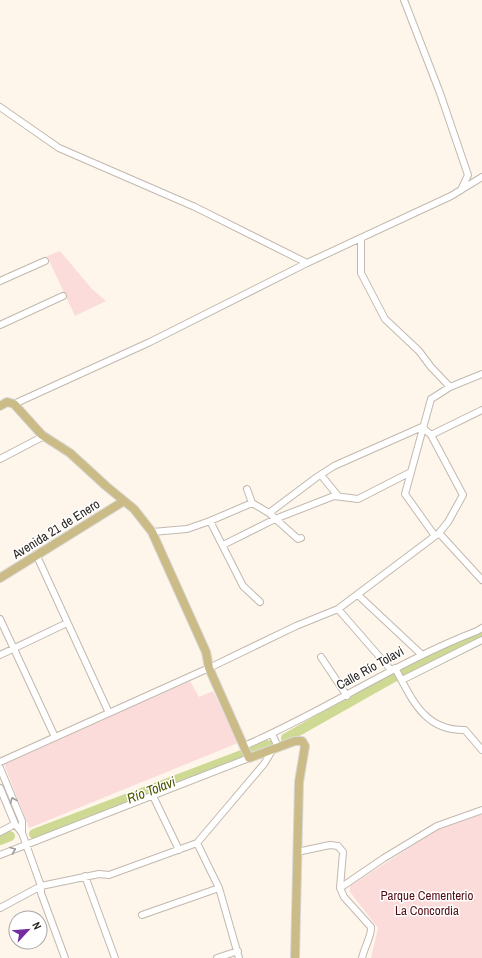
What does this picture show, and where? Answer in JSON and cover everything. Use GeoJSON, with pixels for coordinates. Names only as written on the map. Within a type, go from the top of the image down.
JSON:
{"type":"FeatureCollection","features":[{"type":"Feature","properties":{"kind":"main road"},"geometry":{"type":"LineString","coordinates":[[0,406],[8,402],[14,404],[44,436],[70,453],[134,509],[152,532],[206,652],[209,668],[249,758],[295,741],[302,741],[305,746],[299,782],[295,958]]}},
{"type":"Feature","properties":{"kind":"main road","name":"Avenida 21 de Enero"},"geometry":{"type":"LineString","coordinates":[[0,578],[36,554],[124,501]]}},
{"type":"Feature","properties":{"kind":"street"},"geometry":{"type":"LineString","coordinates":[[404,0],[440,93],[468,176],[461,190]]}},
{"type":"Feature","properties":{"kind":"street"},"geometry":{"type":"LineString","coordinates":[[0,107],[59,148],[195,207],[307,263]]}},
{"type":"Feature","properties":{"kind":"street"},"geometry":{"type":"LineString","coordinates":[[14,404],[150,342],[307,263],[386,227],[461,190],[482,177]]}},
{"type":"Feature","properties":{"kind":"street"},"geometry":{"type":"LineString","coordinates":[[361,238],[361,273],[385,319],[419,351],[450,387]]}},
{"type":"Feature","properties":{"kind":"street"},"geometry":{"type":"LineString","coordinates":[[0,281],[45,261]]}},
{"type":"Feature","properties":{"kind":"street"},"geometry":{"type":"LineString","coordinates":[[0,324],[63,296]]}},
{"type":"Feature","properties":{"kind":"street"},"geometry":{"type":"LineString","coordinates":[[482,374],[450,387],[431,399],[409,473],[405,494],[437,534],[482,580]]}},
{"type":"Feature","properties":{"kind":"street"},"geometry":{"type":"LineString","coordinates":[[431,435],[482,410]]}},
{"type":"Feature","properties":{"kind":"street"},"geometry":{"type":"LineString","coordinates":[[0,762],[209,668],[296,626],[338,609],[437,534],[448,522],[463,495],[431,435],[422,428]]}},
{"type":"Feature","properties":{"kind":"street"},"geometry":{"type":"LineString","coordinates":[[269,513],[321,475],[369,450],[422,428]]}},
{"type":"Feature","properties":{"kind":"street"},"geometry":{"type":"LineString","coordinates":[[0,459],[44,436]]}},
{"type":"Feature","properties":{"kind":"street"},"geometry":{"type":"LineString","coordinates":[[223,546],[276,520],[334,496],[358,499],[409,473]]}},
{"type":"Feature","properties":{"kind":"street"},"geometry":{"type":"LineString","coordinates":[[321,475],[338,496]]}},
{"type":"Feature","properties":{"kind":"street"},"geometry":{"type":"LineString","coordinates":[[247,489],[252,503],[269,513],[298,539],[301,538]]}},
{"type":"Feature","properties":{"kind":"street"},"geometry":{"type":"LineString","coordinates":[[152,532],[187,529],[252,503]]}},
{"type":"Feature","properties":{"kind":"street"},"geometry":{"type":"LineString","coordinates":[[210,521],[243,586],[260,602]]}},
{"type":"Feature","properties":{"kind":"street"},"geometry":{"type":"LineString","coordinates":[[36,554],[109,713]]}},
{"type":"Feature","properties":{"kind":"street"},"geometry":{"type":"LineString","coordinates":[[358,595],[421,654]]}},
{"type":"Feature","properties":{"kind":"street"},"geometry":{"type":"LineString","coordinates":[[338,609],[402,680],[410,699],[421,712],[451,730],[465,730],[482,750]]}},
{"type":"Feature","properties":{"kind":"street"},"geometry":{"type":"LineString","coordinates":[[0,619],[55,737]]}},
{"type":"Feature","properties":{"kind":"street"},"geometry":{"type":"LineString","coordinates":[[0,655],[67,623]]}},
{"type":"Feature","properties":{"kind":"street","name":"Calle Río Tolavi"},"geometry":{"type":"LineString","coordinates":[[244,746],[272,734],[347,696],[421,654],[477,632],[482,628]]}},
{"type":"Feature","properties":{"kind":"street","name":"Calle Río Tolavi"},"geometry":{"type":"LineString","coordinates":[[402,680],[482,640]]}},
{"type":"Feature","properties":{"kind":"street"},"geometry":{"type":"LineString","coordinates":[[321,657],[347,696]]}},
{"type":"Feature","properties":{"kind":"street"},"geometry":{"type":"LineString","coordinates":[[0,908],[41,886],[98,874],[109,876],[197,842],[276,748],[272,734]]}},
{"type":"Feature","properties":{"kind":"street"},"geometry":{"type":"LineString","coordinates":[[0,856],[27,844],[249,758]]}},
{"type":"Feature","properties":{"kind":"street"},"geometry":{"type":"LineString","coordinates":[[0,768],[22,821],[22,833]]}},
{"type":"Feature","properties":{"kind":"street"},"geometry":{"type":"LineString","coordinates":[[0,788],[15,824],[22,833],[27,844],[41,886],[41,893],[65,958]]}},
{"type":"Feature","properties":{"kind":"street"},"geometry":{"type":"LineString","coordinates":[[153,796],[179,850]]}},
{"type":"Feature","properties":{"kind":"street"},"geometry":{"type":"LineString","coordinates":[[340,888],[384,858],[437,826],[482,810]]}},
{"type":"Feature","properties":{"kind":"street"},"geometry":{"type":"LineString","coordinates":[[0,832],[15,824]]}},
{"type":"Feature","properties":{"kind":"street"},"geometry":{"type":"LineString","coordinates":[[197,842],[219,888],[240,958]]}},
{"type":"Feature","properties":{"kind":"street"},"geometry":{"type":"LineString","coordinates":[[297,852],[330,845],[338,846],[342,852],[343,858],[340,869],[340,888],[344,897],[370,927],[372,933],[365,944],[362,958]]}},
{"type":"Feature","properties":{"kind":"street"},"geometry":{"type":"LineString","coordinates":[[85,876],[115,958]]}},
{"type":"Feature","properties":{"kind":"street"},"geometry":{"type":"LineString","coordinates":[[142,915],[219,888]]}},
{"type":"Feature","properties":{"kind":"street"},"geometry":{"type":"LineString","coordinates":[[217,958],[238,951]]}},
{"type":"Feature","properties":{"kind":"green space"},"geometry":{"type":"Polygon","coordinates":[[[60,251],[92,289],[106,301],[75,316],[47,256],[60,251]]]}},
{"type":"Feature","properties":{"kind":"green space"},"geometry":{"type":"Polygon","coordinates":[[[190,681],[199,697],[213,691],[238,743],[29,828],[4,764],[190,681]]]}},
{"type":"Feature","properties":{"kind":"green space","name":"Parque Cementerio La Concordia"},"geometry":{"type":"Polygon","coordinates":[[[482,814],[482,958],[371,958],[378,928],[350,892],[350,886],[437,830],[482,814]]]}},
{"type":"Feature","properties":{"kind":"waterway","name":"Río Tolavi"},"geometry":{"type":"LineString","coordinates":[[286,738],[394,677],[482,635]]}},
{"type":"Feature","properties":{"kind":"waterway","name":"Río Tolavi"},"geometry":{"type":"LineString","coordinates":[[34,834],[268,745]]}},
{"type":"Feature","properties":{"kind":"waterway","name":"Río Tolavi"},"geometry":{"type":"LineString","coordinates":[[0,840],[10,836]]}}]}
